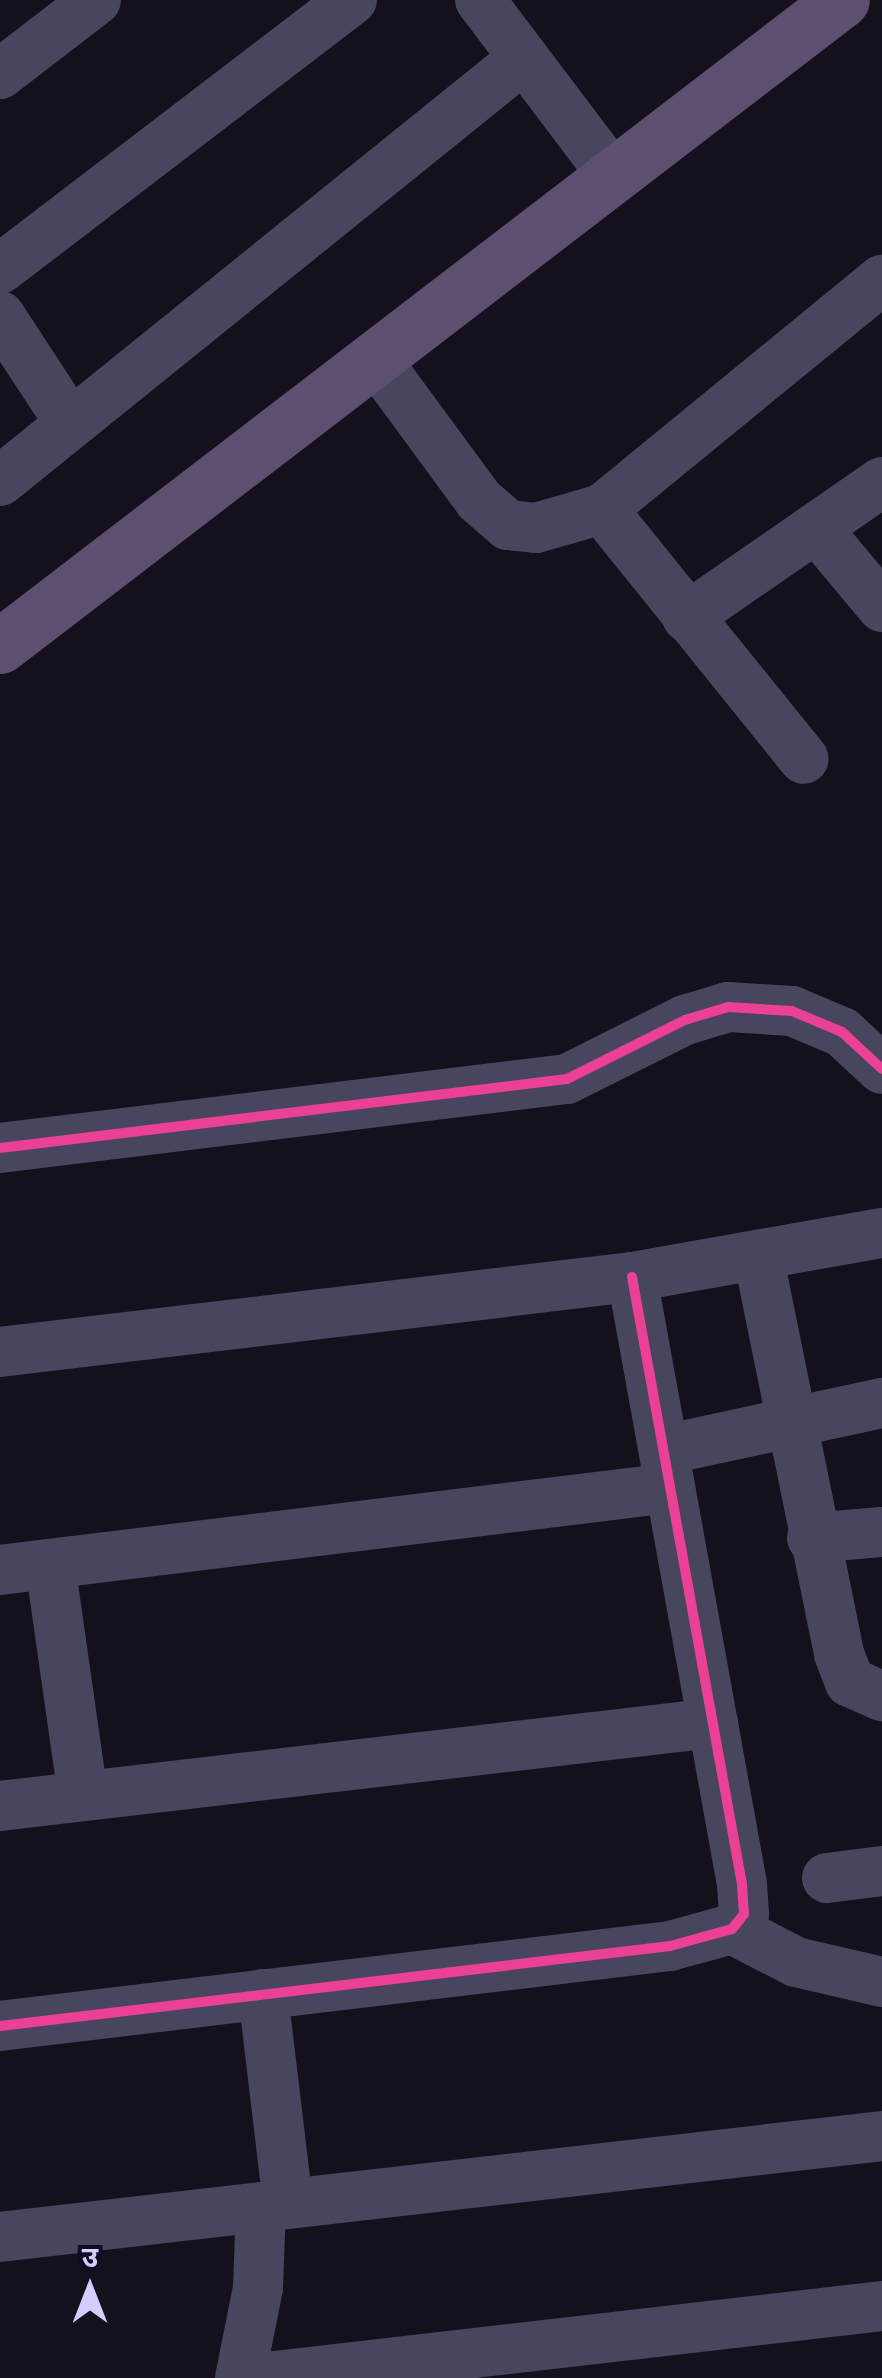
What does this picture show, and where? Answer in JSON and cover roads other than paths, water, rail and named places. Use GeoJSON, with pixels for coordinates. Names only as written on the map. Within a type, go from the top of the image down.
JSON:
{"type":"FeatureCollection","features":[{"type":"Feature","properties":{"kind":"main road"},"geometry":{"type":"LineString","coordinates":[[0,646],[842,0]]}},
{"type":"Feature","properties":{"kind":"street"},"geometry":{"type":"LineString","coordinates":[[0,74],[96,0]]}},
{"type":"Feature","properties":{"kind":"street"},"geometry":{"type":"LineString","coordinates":[[0,268],[352,0]]}},
{"type":"Feature","properties":{"kind":"street"},"geometry":{"type":"LineString","coordinates":[[480,0],[611,174]]}},
{"type":"Feature","properties":{"kind":"street"},"geometry":{"type":"LineString","coordinates":[[0,481],[524,58]]}},
{"type":"Feature","properties":{"kind":"street"},"geometry":{"type":"LineString","coordinates":[[374,357],[479,500],[508,526],[536,528],[602,509],[882,280]]}},
{"type":"Feature","properties":{"kind":"street"},"geometry":{"type":"LineString","coordinates":[[0,316],[70,424]]}},
{"type":"Feature","properties":{"kind":"street"},"geometry":{"type":"LineString","coordinates":[[687,616],[882,482]]}},
{"type":"Feature","properties":{"kind":"street"},"geometry":{"type":"LineString","coordinates":[[602,509],[804,759]]}},
{"type":"Feature","properties":{"kind":"street"},"geometry":{"type":"LineString","coordinates":[[816,528],[882,607]]}},
{"type":"Feature","properties":{"kind":"street"},"geometry":{"type":"LineString","coordinates":[[0,1148],[568,1080],[686,1020],[728,1007],[792,1010],[842,1032],[882,1069]]}},
{"type":"Feature","properties":{"kind":"street"},"geometry":{"type":"LineString","coordinates":[[0,1352],[632,1277],[882,1233]]}},
{"type":"Feature","properties":{"kind":"street"},"geometry":{"type":"LineString","coordinates":[[758,1255],[793,1422],[812,1538],[850,1682],[882,1696]]}},
{"type":"Feature","properties":{"kind":"street"},"geometry":{"type":"LineString","coordinates":[[0,2026],[670,1946],[732,1928],[744,1914],[742,1884],[632,1277]]}},
{"type":"Feature","properties":{"kind":"street"},"geometry":{"type":"LineString","coordinates":[[0,1570],[667,1469],[793,1422],[882,1404]]}},
{"type":"Feature","properties":{"kind":"street"},"geometry":{"type":"LineString","coordinates":[[812,1538],[882,1532]]}},
{"type":"Feature","properties":{"kind":"street"},"geometry":{"type":"LineString","coordinates":[[50,1564],[83,1796]]}},
{"type":"Feature","properties":{"kind":"street"},"geometry":{"type":"LineString","coordinates":[[0,1806],[713,1723]]}},
{"type":"Feature","properties":{"kind":"street"},"geometry":{"type":"LineString","coordinates":[[826,1878],[882,1872]]}},
{"type":"Feature","properties":{"kind":"street"},"geometry":{"type":"LineString","coordinates":[[732,1928],[796,1962],[882,1982]]}},
{"type":"Feature","properties":{"kind":"street"},"geometry":{"type":"LineString","coordinates":[[240,2378],[274,2205],[263,1994]]}},
{"type":"Feature","properties":{"kind":"street"},"geometry":{"type":"LineString","coordinates":[[0,2236],[882,2136]]}},
{"type":"Feature","properties":{"kind":"street"},"geometry":{"type":"LineString","coordinates":[[257,2378],[882,2306]]}}]}
